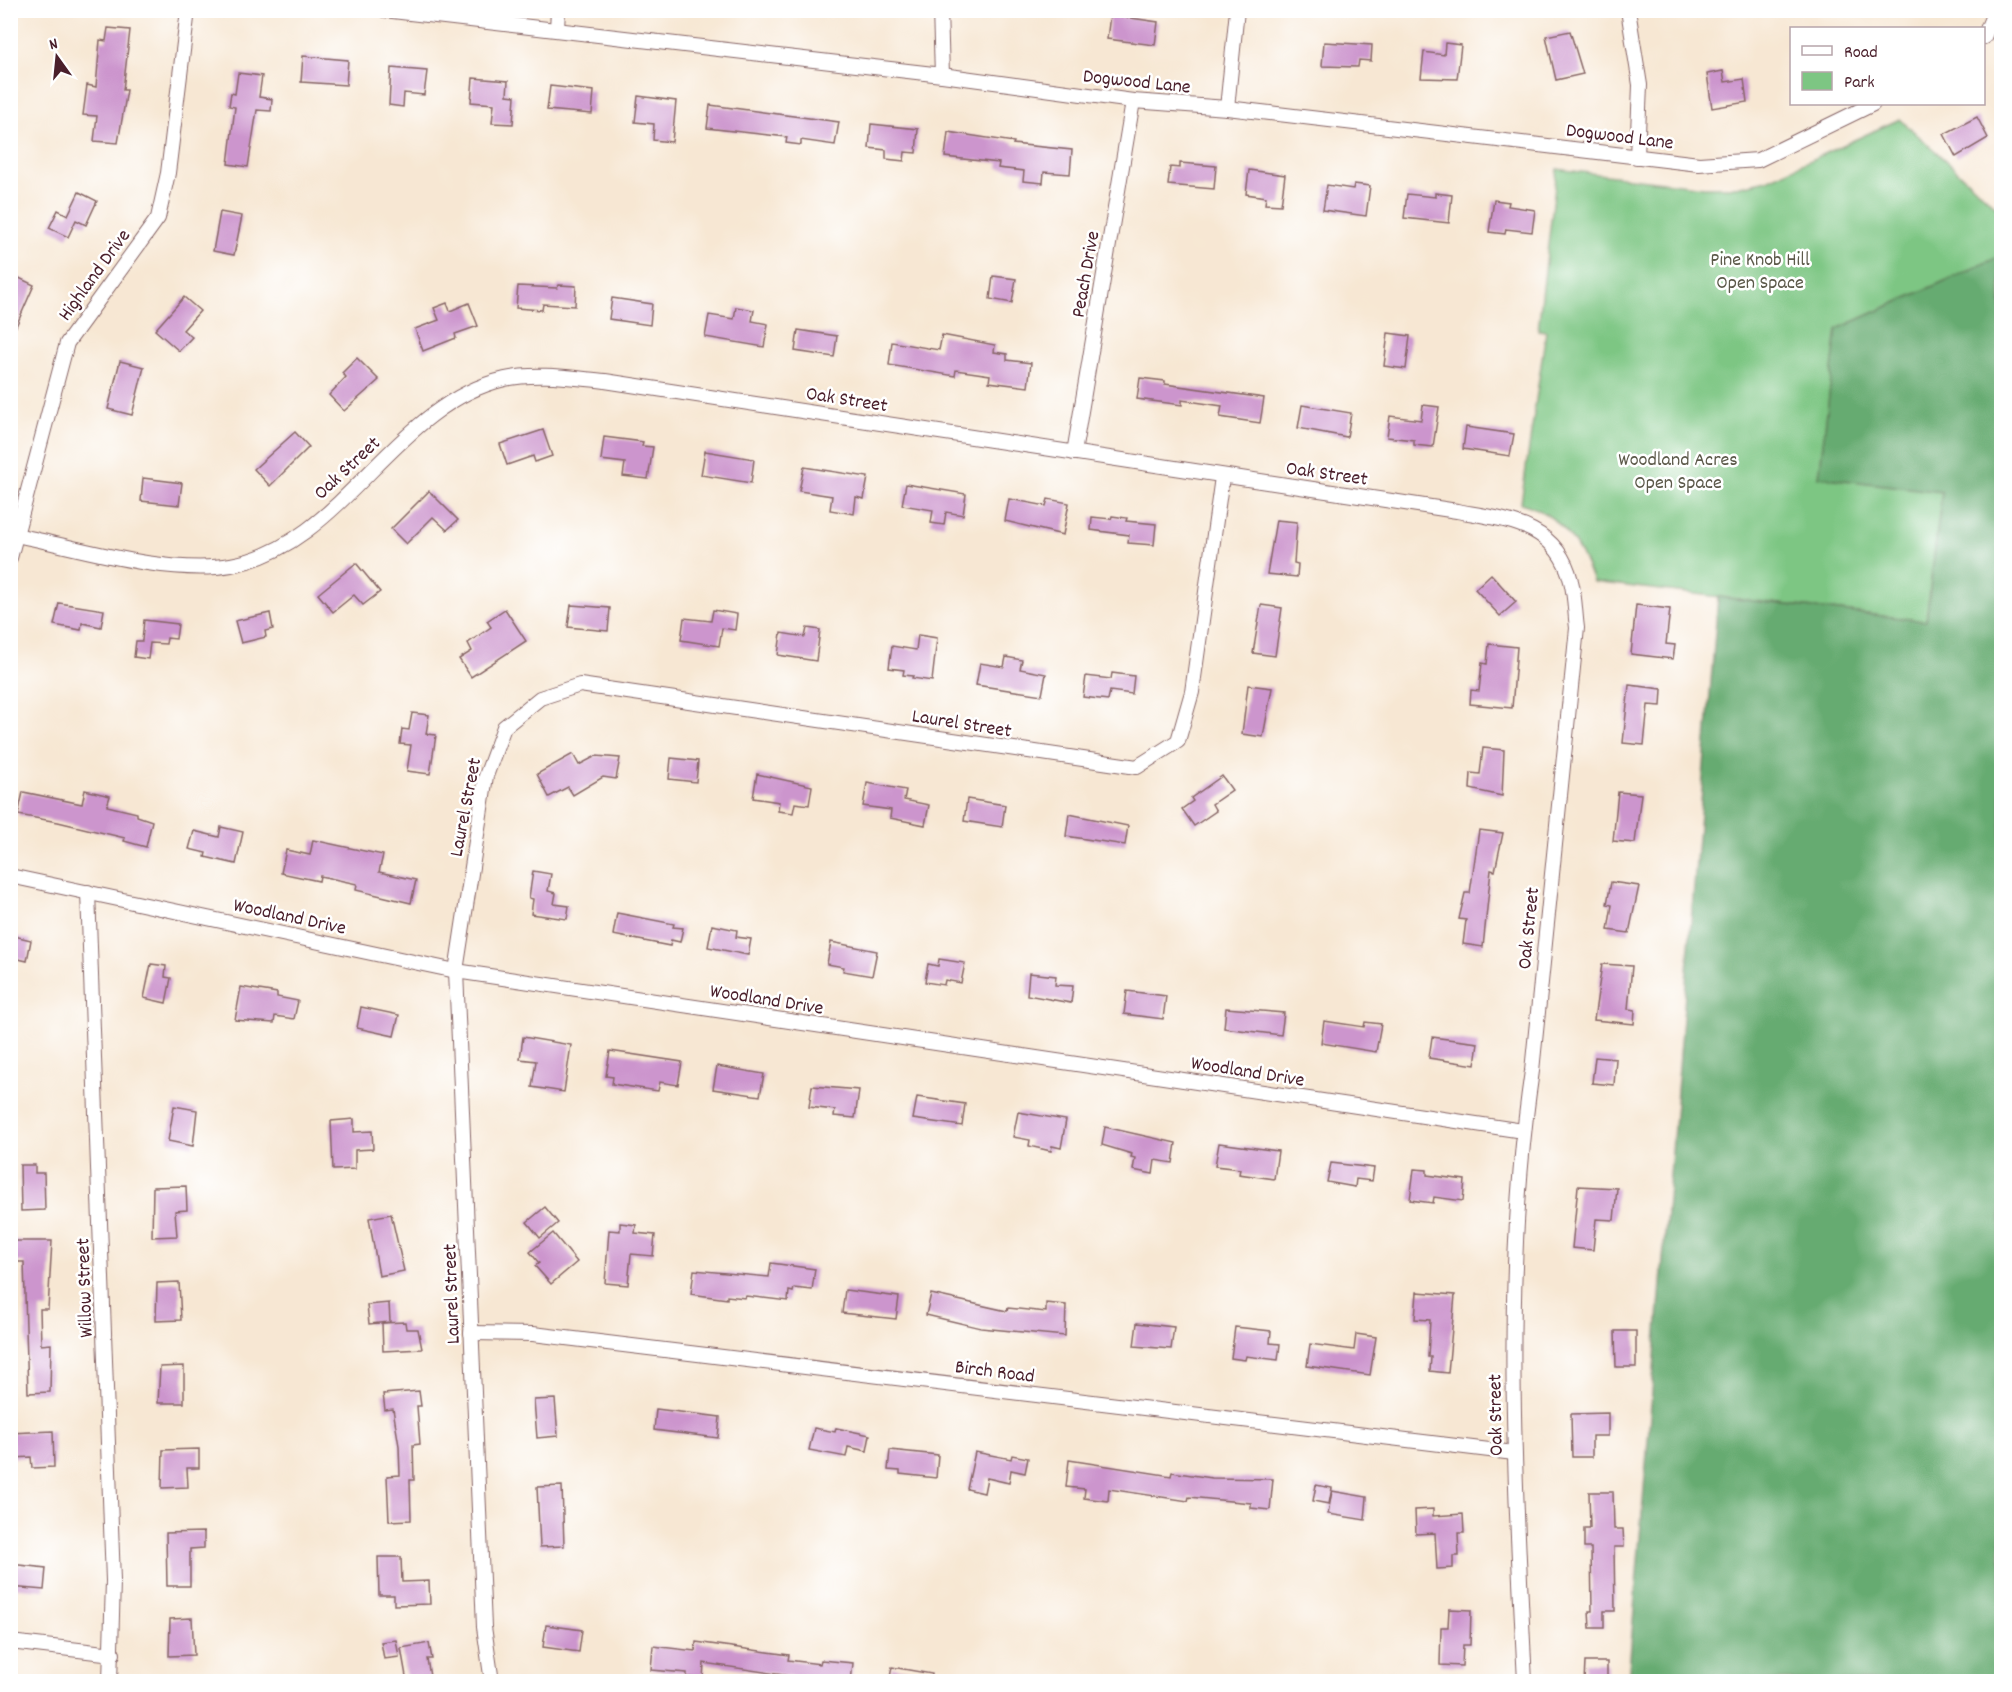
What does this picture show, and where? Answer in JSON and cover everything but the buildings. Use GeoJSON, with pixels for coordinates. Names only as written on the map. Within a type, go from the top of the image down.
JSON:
{"type":"FeatureCollection","features":[{"type":"Feature","properties":{"kind":"street","name":"Highland Drive"},"geometry":{"type":"LineString","coordinates":[[10,558],[67,343],[158,218],[168,173],[188,10]]}},
{"type":"Feature","properties":{"kind":"street","name":"Dogwood Lane"},"geometry":{"type":"LineString","coordinates":[[384,10],[942,75],[1133,101],[1227,108],[1699,164],[1758,160],[1871,105]]}},
{"type":"Feature","properties":{"kind":"street"},"geometry":{"type":"LineString","coordinates":[[557,29],[558,10]]}},
{"type":"Feature","properties":{"kind":"street"},"geometry":{"type":"LineString","coordinates":[[940,10],[942,75]]}},
{"type":"Feature","properties":{"kind":"street"},"geometry":{"type":"LineString","coordinates":[[1227,108],[1237,10]]}},
{"type":"Feature","properties":{"kind":"street"},"geometry":{"type":"LineString","coordinates":[[1628,10],[1640,85],[1637,157]]}},
{"type":"Feature","properties":{"kind":"street"},"geometry":{"type":"LineString","coordinates":[[1985,32],[1995,10]]}},
{"type":"Feature","properties":{"kind":"street","name":"Peach Drive"},"geometry":{"type":"LineString","coordinates":[[1074,453],[1133,101]]}},
{"type":"Feature","properties":{"kind":"street","name":"Oak Street"},"geometry":{"type":"LineString","coordinates":[[16,535],[183,569],[232,565],[270,553],[302,535],[427,418],[470,390],[507,379],[551,376],[605,381],[1506,519],[1539,532],[1560,556],[1571,580],[1577,628],[1532,1071],[1523,1131],[1512,1366],[1525,1682]]}},
{"type":"Feature","properties":{"kind":"street","name":"Laurel Street"},"geometry":{"type":"LineString","coordinates":[[492,1682],[484,1627],[456,970],[486,776],[504,727],[540,698],[580,685],[1137,767],[1178,741],[1192,692],[1222,477]]}},
{"type":"Feature","properties":{"kind":"street","name":"Woodland Drive"},"geometry":{"type":"LineString","coordinates":[[10,876],[456,970],[1523,1131]]}},
{"type":"Feature","properties":{"kind":"street","name":"Willow Street"},"geometry":{"type":"LineString","coordinates":[[88,892],[113,1581],[113,1654],[110,1682]]}},
{"type":"Feature","properties":{"kind":"street","name":"Birch Road"},"geometry":{"type":"LineString","coordinates":[[471,1333],[545,1335],[1514,1453]]}},
{"type":"Feature","properties":{"kind":"street"},"geometry":{"type":"LineString","coordinates":[[10,1642],[113,1654]]}},
{"type":"Feature","properties":{"kind":"green space"},"geometry":{"type":"Polygon","coordinates":[[[1900,119],[2001,211],[2001,256],[1837,329],[1942,492],[1926,621],[1593,582],[1582,556],[1567,533],[1547,515],[1521,503],[1546,331],[1538,330],[1557,169],[1704,187],[1736,187],[1767,180],[1900,119]]]}},
{"type":"Feature","properties":{"kind":"green space"},"geometry":{"type":"Polygon","coordinates":[[[2001,256],[2001,1681],[1628,1681],[1718,597],[1926,621],[1942,492],[1819,477],[1837,329],[2001,256]]]}},
{"type":"Feature","properties":{"kind":"park label","name":"Pine Knob Hill Open Space"},"geometry":{"type":"Point","coordinates":[1760,270]}},
{"type":"Feature","properties":{"kind":"park label","name":"Woodland Acres Open Space"},"geometry":{"type":"Point","coordinates":[1678,470]}}]}
